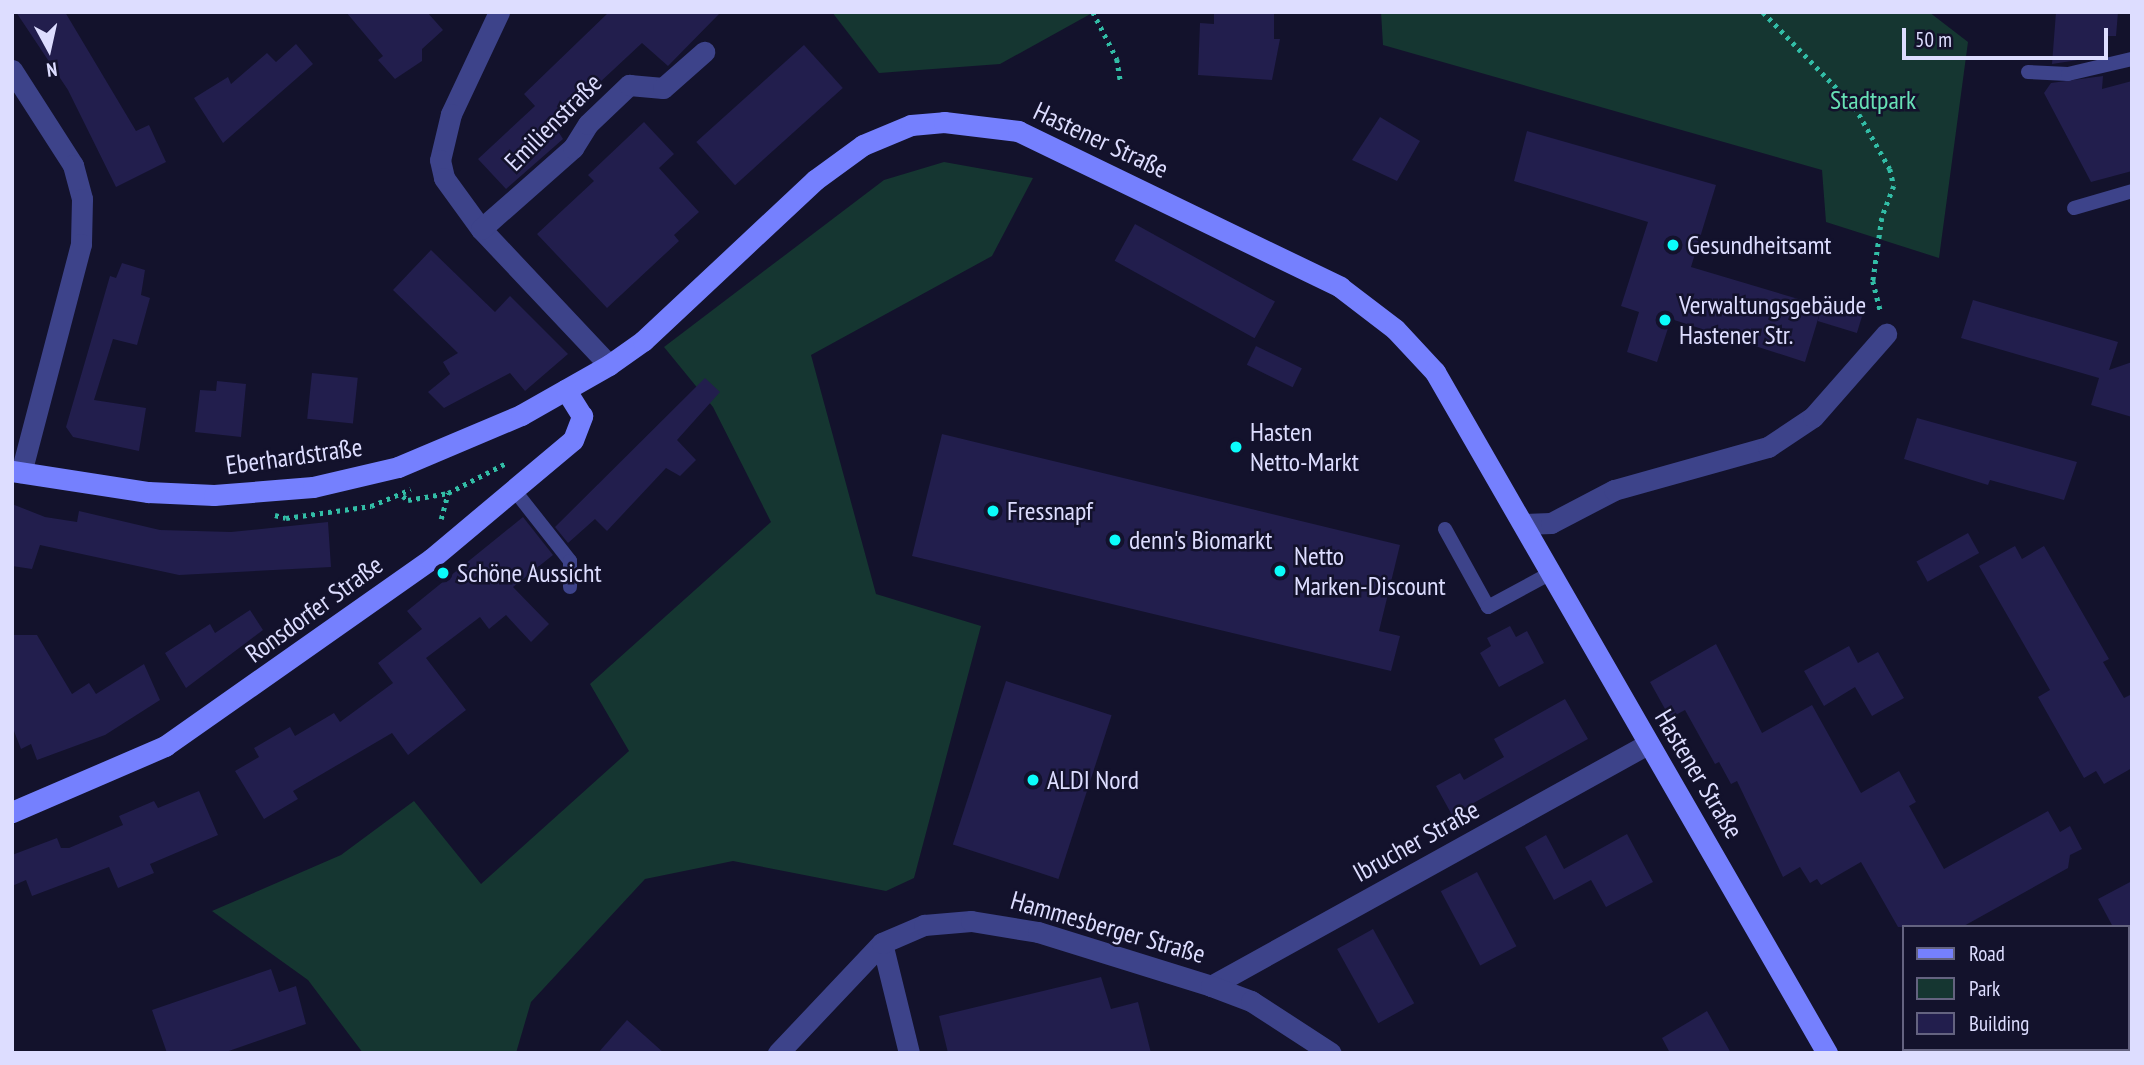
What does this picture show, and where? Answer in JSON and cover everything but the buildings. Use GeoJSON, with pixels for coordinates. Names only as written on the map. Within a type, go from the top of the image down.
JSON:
{"type":"FeatureCollection","features":[{"type":"Feature","properties":{"kind":"main road","name":"Hastener Straße"},"geometry":{"type":"LineString","coordinates":[[566,390],[643,341],[815,180],[863,145],[911,125],[944,122],[1018,131],[1254,241],[1374,312],[1435,372],[1827,1053]]}},
{"type":"Feature","properties":{"kind":"main road","name":"Eberhardstraße"},"geometry":{"type":"LineString","coordinates":[[17,472],[148,492],[214,495],[313,487],[398,467],[489,430],[566,390]]}},
{"type":"Feature","properties":{"kind":"main road","name":"Ronsdorfer Straße"},"geometry":{"type":"LineString","coordinates":[[12,812],[111,772],[206,720],[515,491],[560,456],[581,428],[582,416],[566,390]]}},
{"type":"Feature","properties":{"kind":"street"},"geometry":{"type":"LineString","coordinates":[[499,12],[451,114],[440,160],[462,208],[608,365]]}},
{"type":"Feature","properties":{"kind":"street","name":"Emilienstraße"},"geometry":{"type":"LineString","coordinates":[[481,229],[573,148],[588,124],[629,85],[663,88],[704,52]]}},
{"type":"Feature","properties":{"kind":"street"},"geometry":{"type":"LineString","coordinates":[[12,70],[73,165],[82,199],[81,244],[17,472]]}},
{"type":"Feature","properties":{"kind":"street"},"geometry":{"type":"LineString","coordinates":[[1524,524],[1551,523],[1614,490],[1768,447],[1813,417],[1886,334]]}},
{"type":"Feature","properties":{"kind":"street","name":"Ibrucher Straße"},"geometry":{"type":"LineString","coordinates":[[1211,986],[1648,744]]}},
{"type":"Feature","properties":{"kind":"street","name":"Hammesberger Straße"},"geometry":{"type":"LineString","coordinates":[[778,1053],[882,943],[934,923],[996,922],[1211,986],[1293,1024],[1331,1053]]}},
{"type":"Feature","properties":{"kind":"street"},"geometry":{"type":"LineString","coordinates":[[882,943],[909,1053]]}},
{"type":"Feature","properties":{"kind":"lane"},"geometry":{"type":"LineString","coordinates":[[2028,72],[2068,74],[2132,59]]}},
{"type":"Feature","properties":{"kind":"lane"},"geometry":{"type":"LineString","coordinates":[[2074,208],[2132,191]]}},
{"type":"Feature","properties":{"kind":"lane"},"geometry":{"type":"LineString","coordinates":[[515,491],[570,561],[570,587]]}},
{"type":"Feature","properties":{"kind":"lane"},"geometry":{"type":"LineString","coordinates":[[1445,529],[1488,607],[1551,573]]}},
{"type":"Feature","properties":{"kind":"path"},"geometry":{"type":"LineString","coordinates":[[1093,12],[1118,59],[1121,84]]}},
{"type":"Feature","properties":{"kind":"path"},"geometry":{"type":"LineString","coordinates":[[1763,12],[1855,107],[1891,169],[1894,186],[1882,218],[1872,281],[1886,334]]}},
{"type":"Feature","properties":{"kind":"path"},"geometry":{"type":"LineString","coordinates":[[403,496],[408,500],[447,493]]}},
{"type":"Feature","properties":{"kind":"green space"},"geometry":{"type":"Polygon","coordinates":[[[832,12],[1094,12],[1000,64],[879,73],[832,12]]]}},
{"type":"Feature","properties":{"kind":"green space","name":"Stadtpark"},"geometry":{"type":"Polygon","coordinates":[[[1381,12],[1929,12],[1968,42],[1939,258],[1826,222],[1822,170],[1383,45],[1381,12]]]}},
{"type":"Feature","properties":{"kind":"green space"},"geometry":{"type":"Polygon","coordinates":[[[944,162],[1033,178],[992,256],[811,355],[876,594],[981,626],[914,878],[886,891],[733,861],[645,879],[531,1002],[516,1053],[363,1053],[308,980],[212,911],[341,855],[414,801],[481,884],[629,751],[590,684],[771,522],[713,407],[664,347],[884,180],[944,162]]]}},
{"type":"Feature","properties":{"kind":"place","name":"Gesundheitsamt"},"geometry":{"type":"Point","coordinates":[1673,245]}},
{"type":"Feature","properties":{"kind":"place","name":"Verwaltungsgebäude Hastener Str."},"geometry":{"type":"Point","coordinates":[1665,320]}},
{"type":"Feature","properties":{"kind":"place","name":"Hasten Netto-Markt"},"geometry":{"type":"Point","coordinates":[1236,447]}},
{"type":"Feature","properties":{"kind":"place","name":"Fressnapf"},"geometry":{"type":"Point","coordinates":[993,511]}},
{"type":"Feature","properties":{"kind":"place","name":"denn's Biomarkt"},"geometry":{"type":"Point","coordinates":[1115,540]}},
{"type":"Feature","properties":{"kind":"place","name":"Netto Marken-Discount"},"geometry":{"type":"Point","coordinates":[1280,571]}},
{"type":"Feature","properties":{"kind":"place","name":"Schöne Aussicht"},"geometry":{"type":"Point","coordinates":[443,573]}},
{"type":"Feature","properties":{"kind":"place","name":"ALDI Nord"},"geometry":{"type":"Point","coordinates":[1033,780]}}]}
